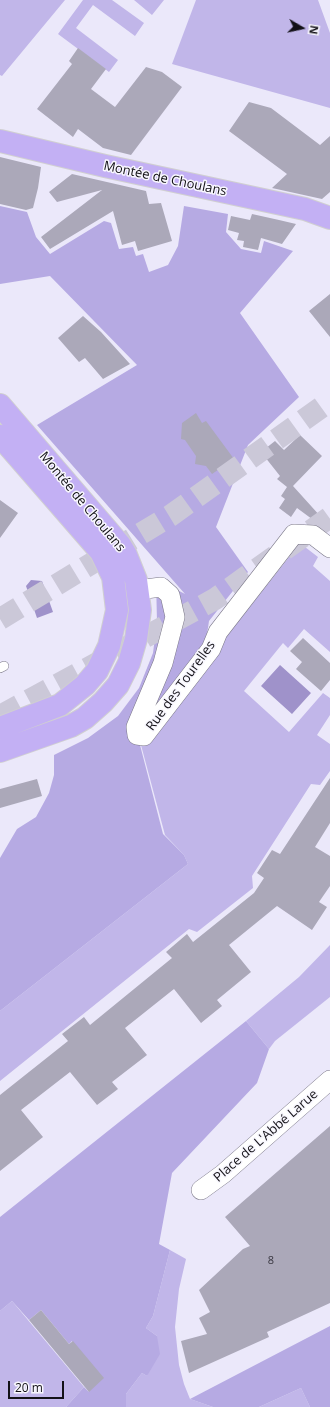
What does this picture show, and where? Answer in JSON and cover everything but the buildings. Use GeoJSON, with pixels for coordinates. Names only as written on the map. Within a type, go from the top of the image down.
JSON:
{"type":"FeatureCollection","features":[{"type":"Feature","properties":{"kind":"main road","name":"Montée de Choulans"},"geometry":{"type":"LineString","coordinates":[[0,141],[105,166],[306,209],[330,218]]}},
{"type":"Feature","properties":{"kind":"main road","name":"Montée de Choulans"},"geometry":{"type":"LineString","coordinates":[[0,405],[110,531],[126,555],[136,580],[138,590],[139,624],[133,652],[125,672],[111,695],[85,718],[74,724],[49,735],[0,750]]}},
{"type":"Feature","properties":{"kind":"main road","name":"Montée de Choulans"},"geometry":{"type":"LineString","coordinates":[[0,436],[101,552],[109,564],[114,577],[117,602],[115,623],[109,646],[97,671],[85,685],[60,705],[0,728]]}},
{"type":"Feature","properties":{"kind":"street","name":"Rue des Tourelles"},"geometry":{"type":"LineString","coordinates":[[138,590],[161,587],[170,595],[176,617],[163,664],[136,727],[137,735],[144,736],[211,649],[218,632],[294,534],[313,535],[330,548]]}},
{"type":"Feature","properties":{"kind":"street","name":"Place de L'Abbé Larue"},"geometry":{"type":"LineString","coordinates":[[201,1190],[223,1174],[330,1080]]}},
{"type":"Feature","properties":{"kind":"shaded area"},"geometry":{"type":"Polygon","coordinates":[[[0,0],[65,0],[2,76],[0,75],[0,0]]]}},
{"type":"Feature","properties":{"kind":"shaded area"},"geometry":{"type":"Polygon","coordinates":[[[83,0],[112,0],[144,23],[135,36],[93,5],[76,28],[118,60],[109,72],[58,34],[83,0]]]}},
{"type":"Feature","properties":{"kind":"shaded area"},"geometry":{"type":"Polygon","coordinates":[[[134,0],[164,0],[152,15],[134,0]]]}},
{"type":"Feature","properties":{"kind":"shaded area"},"geometry":{"type":"Polygon","coordinates":[[[196,0],[318,0],[330,33],[330,108],[172,64],[196,0]]]}},
{"type":"Feature","properties":{"kind":"shaded area"},"geometry":{"type":"Polygon","coordinates":[[[0,206],[27,212],[36,237],[50,254],[104,221],[111,223],[119,249],[133,247],[136,256],[143,254],[149,272],[168,265],[178,246],[184,206],[228,214],[226,232],[241,249],[261,253],[264,241],[293,251],[240,313],[299,397],[248,445],[216,527],[248,572],[209,621],[206,641],[140,745],[163,834],[184,855],[188,864],[0,1011],[0,858],[17,829],[36,817],[49,793],[54,775],[54,755],[88,738],[118,716],[139,688],[153,653],[157,622],[156,579],[185,594],[37,425],[137,365],[50,276],[0,284],[0,206]]]}},
{"type":"Feature","properties":{"kind":"shaded area"},"geometry":{"type":"Polygon","coordinates":[[[297,547],[305,547],[318,557],[313,566],[330,581],[330,652],[304,629],[288,648],[283,643],[244,691],[289,732],[323,693],[330,698],[330,715],[317,735],[330,744],[330,771],[320,785],[311,784],[252,876],[253,888],[197,932],[189,929],[0,1081],[0,1011],[188,864],[184,855],[165,835],[141,745],[297,547]]]}},
{"type":"Feature","properties":{"kind":"shaded area"},"geometry":{"type":"Polygon","coordinates":[[[31,580],[42,581],[53,612],[37,618],[26,586],[31,580]]]}},
{"type":"Feature","properties":{"kind":"shaded area"},"geometry":{"type":"Polygon","coordinates":[[[280,665],[311,693],[292,714],[261,686],[280,665]]]}},
{"type":"Feature","properties":{"kind":"shaded area"},"geometry":{"type":"Polygon","coordinates":[[[330,945],[330,997],[275,1041],[269,1049],[246,1021],[299,977],[330,945]]]}},
{"type":"Feature","properties":{"kind":"shaded area"},"geometry":{"type":"Polygon","coordinates":[[[246,1021],[269,1049],[257,1083],[172,1173],[159,1244],[170,1250],[153,1316],[146,1328],[157,1336],[160,1354],[147,1376],[142,1373],[126,1394],[126,1407],[66,1407],[84,1387],[89,1392],[72,1341],[69,1344],[41,1310],[29,1320],[12,1301],[0,1311],[0,1217],[246,1021]]]}},
{"type":"Feature","properties":{"kind":"shaded area"},"geometry":{"type":"Polygon","coordinates":[[[170,1250],[186,1259],[179,1289],[175,1327],[179,1365],[184,1384],[190,1399],[213,1407],[126,1407],[126,1394],[142,1373],[147,1376],[157,1336],[146,1328],[153,1316],[170,1250]]]}},
{"type":"Feature","properties":{"kind":"shaded area"},"geometry":{"type":"Polygon","coordinates":[[[12,1301],[84,1387],[66,1407],[0,1407],[0,1311],[12,1301]]]}},
{"type":"Feature","properties":{"kind":"shaded area"},"geometry":{"type":"Polygon","coordinates":[[[330,1326],[330,1407],[310,1407],[301,1388],[259,1407],[213,1407],[190,1399],[330,1326]]]}},
{"type":"Feature","properties":{"kind":"shaded area"},"geometry":{"type":"Polygon","coordinates":[[[301,1388],[310,1407],[259,1407],[301,1388]]]}},
{"type":"Feature","properties":{"kind":"tunnel"},"geometry":{"type":"LineString","coordinates":[[0,619],[170,516],[330,401]]}},
{"type":"Feature","properties":{"kind":"tunnel"},"geometry":{"type":"LineString","coordinates":[[0,716],[215,599],[330,517]]}}]}
